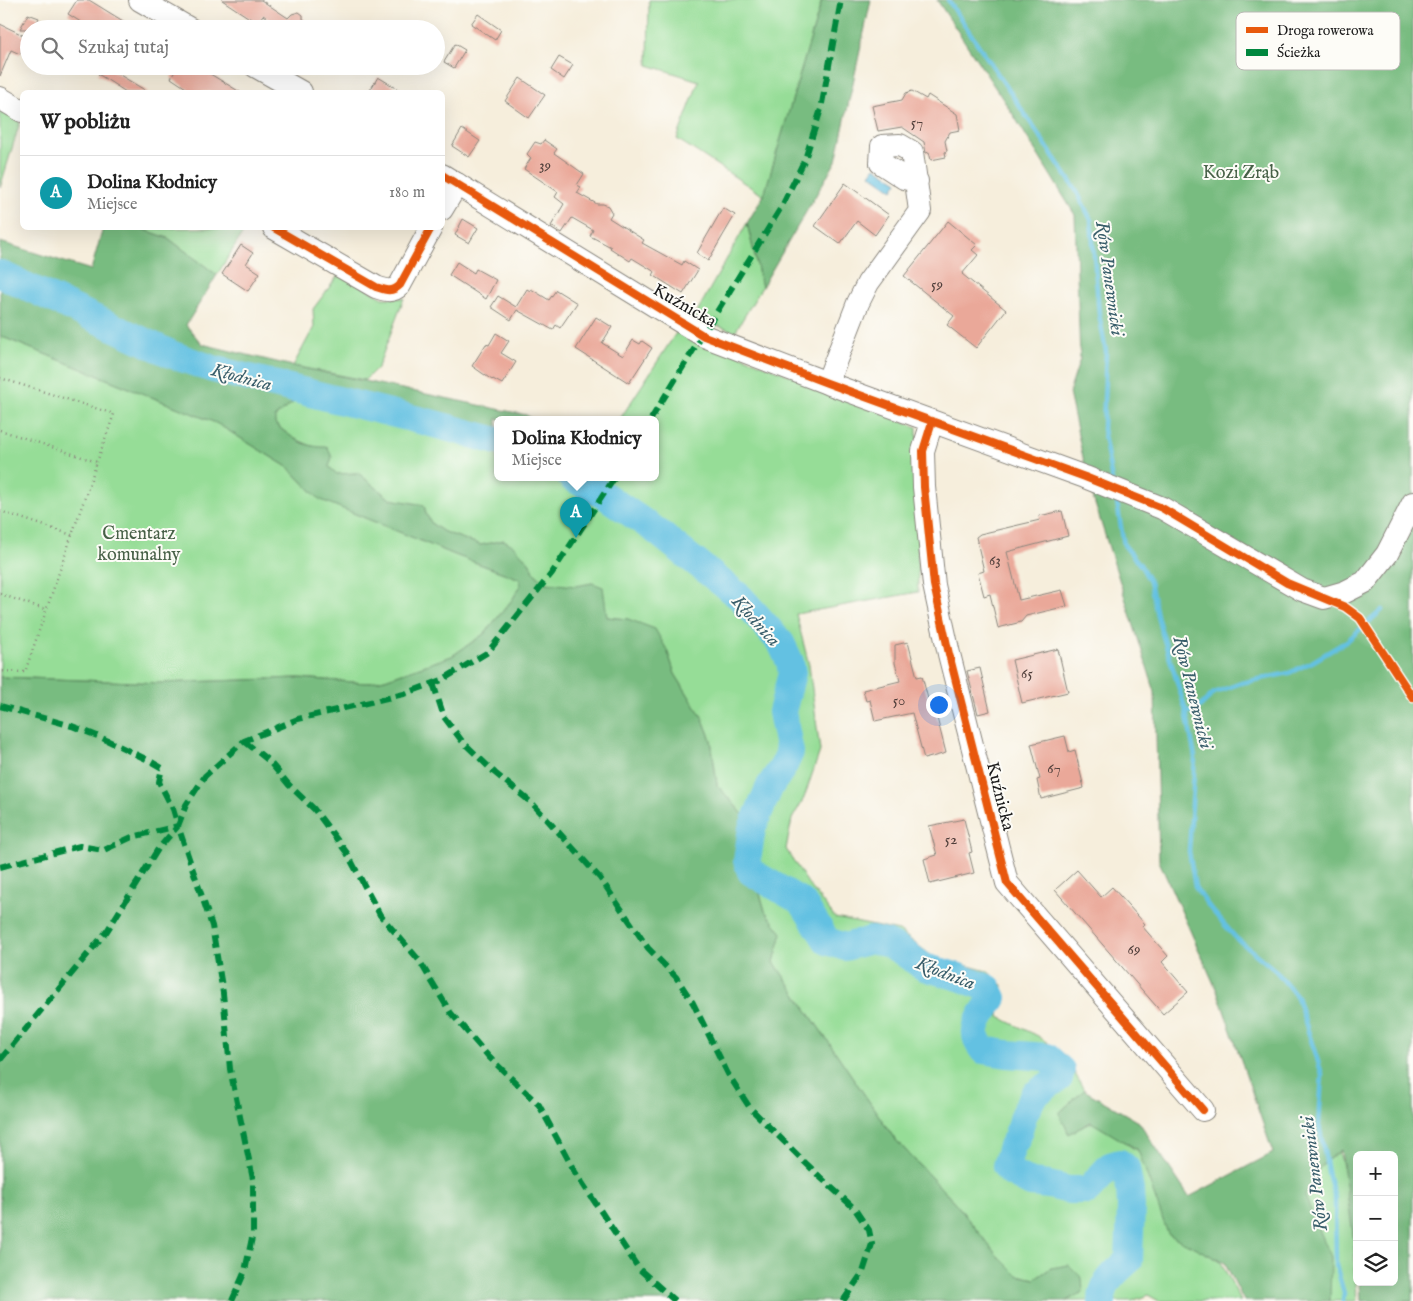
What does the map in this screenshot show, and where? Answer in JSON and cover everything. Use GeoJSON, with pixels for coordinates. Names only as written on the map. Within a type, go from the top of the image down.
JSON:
{"type":"FeatureCollection","features":[{"type":"Feature","properties":{"kind":"street"},"geometry":{"type":"LineString","coordinates":[[140,0],[174,20]]}},
{"type":"Feature","properties":{"kind":"street"},"geometry":{"type":"LineString","coordinates":[[271,75],[297,90]]}},
{"type":"Feature","properties":{"kind":"street"},"geometry":{"type":"LineString","coordinates":[[0,98],[20,110]]}},
{"type":"Feature","properties":{"kind":"street","name":"Kuźnicka"},"geometry":{"type":"LineString","coordinates":[[445,198],[450,179],[704,336],[827,384],[1085,477],[1162,508],[1287,583],[1324,598],[1345,592],[1365,582],[1388,554],[1413,503]]}},
{"type":"Feature","properties":{"kind":"street"},"geometry":{"type":"LineString","coordinates":[[827,384],[858,303],[868,283],[920,211],[917,181]]}},
{"type":"Feature","properties":{"kind":"street"},"geometry":{"type":"LineString","coordinates":[[277,230],[376,287],[388,291],[400,285],[431,230]]}},
{"type":"Feature","properties":{"kind":"street","name":"Kuźnicka"},"geometry":{"type":"LineString","coordinates":[[932,422],[923,451],[924,487],[934,585],[949,654],[1007,883],[1204,1110]]}},
{"type":"Feature","properties":{"kind":"path"},"geometry":{"type":"LineString","coordinates":[[0,378],[114,414],[25,672],[0,671]]}},
{"type":"Feature","properties":{"kind":"path"},"geometry":{"type":"LineString","coordinates":[[0,430],[97,462]]}},
{"type":"Feature","properties":{"kind":"path"},"geometry":{"type":"LineString","coordinates":[[0,511],[73,535]]}},
{"type":"Feature","properties":{"kind":"path"},"geometry":{"type":"LineString","coordinates":[[0,594],[47,610]]}},
{"type":"Feature","properties":{"kind":"green space"},"geometry":{"type":"Polygon","coordinates":[[[649,0],[822,0],[764,196],[677,139],[699,81],[648,65],[649,0]]]}},
{"type":"Feature","properties":{"kind":"green space"},"geometry":{"type":"Polygon","coordinates":[[[822,0],[871,0],[836,161],[762,287],[747,223],[764,195],[822,0]]]}},
{"type":"Feature","properties":{"kind":"green space","name":"Kozi Zrąb"},"geometry":{"type":"Polygon","coordinates":[[[937,0],[1413,0],[1413,1301],[1361,1301],[1360,1286],[1398,1286],[1398,1151],[1353,1151],[1353,1234],[1341,1150],[1322,1164],[1305,1196],[1331,1257],[1330,1301],[1244,1301],[1225,1263],[1168,1234],[1138,1150],[1091,1122],[1069,1134],[1059,1113],[1084,1090],[1139,1122],[1189,1197],[1273,1153],[1218,993],[1159,861],[1155,692],[1089,485],[1069,393],[1080,359],[1075,215],[1014,116],[937,0]]]}},
{"type":"Feature","properties":{"kind":"green space"},"geometry":{"type":"Polygon","coordinates":[[[0,108],[20,122],[0,188],[0,108]]]}},
{"type":"Feature","properties":{"kind":"green space"},"geometry":{"type":"Polygon","coordinates":[[[747,223],[762,287],[735,332],[694,317],[747,223]]]}},
{"type":"Feature","properties":{"kind":"green space"},"geometry":{"type":"Polygon","coordinates":[[[102,230],[145,230],[168,238],[217,275],[186,325],[202,344],[293,366],[528,416],[494,416],[494,434],[216,365],[175,352],[0,269],[0,242],[91,270],[102,230]]]}},
{"type":"Feature","properties":{"kind":"green space"},"geometry":{"type":"Polygon","coordinates":[[[145,230],[245,230],[217,275],[168,238],[145,230]]]}},
{"type":"Feature","properties":{"kind":"green space"},"geometry":{"type":"Polygon","coordinates":[[[340,273],[383,298],[404,298],[378,367],[365,380],[293,366],[314,327],[313,309],[340,273]]]}},
{"type":"Feature","properties":{"kind":"green space"},"geometry":{"type":"Polygon","coordinates":[[[0,280],[201,372],[293,393],[295,401],[275,417],[275,424],[287,434],[305,444],[327,447],[332,457],[329,467],[337,474],[358,473],[390,499],[424,505],[426,514],[432,524],[444,532],[481,545],[504,540],[514,546],[529,562],[535,574],[546,583],[576,586],[592,583],[603,587],[607,617],[628,619],[655,629],[667,650],[675,674],[702,717],[711,740],[717,785],[749,821],[740,857],[744,872],[757,883],[765,911],[782,933],[774,962],[894,1138],[957,1205],[995,1253],[1017,1275],[1035,1279],[1051,1268],[1069,1265],[1082,1278],[1083,1292],[1066,1301],[0,1301],[0,677],[161,683],[298,678],[366,683],[385,679],[452,656],[484,634],[512,600],[520,587],[520,579],[455,555],[319,499],[289,468],[216,423],[0,336],[0,280]]]}},
{"type":"Feature","properties":{"kind":"green space"},"geometry":{"type":"Polygon","coordinates":[[[678,330],[917,427],[918,592],[796,614],[809,665],[820,751],[804,798],[792,819],[786,849],[807,882],[835,918],[899,931],[932,956],[987,971],[1003,985],[999,1017],[1038,1036],[1065,1055],[1085,1092],[1061,1111],[1068,1133],[1094,1122],[1139,1152],[1169,1232],[1221,1262],[1241,1301],[1159,1301],[1148,1295],[1132,1301],[1111,1301],[1109,1299],[1112,1287],[1134,1263],[1135,1185],[1130,1160],[1121,1155],[1111,1155],[1087,1185],[1058,1184],[1038,1180],[1021,1172],[1014,1165],[1017,1153],[1023,1146],[1022,1129],[1040,1097],[1068,1082],[1068,1070],[1047,1049],[986,1045],[984,1028],[995,1002],[995,986],[987,980],[926,962],[895,941],[874,935],[847,941],[827,934],[807,898],[758,872],[750,852],[775,788],[786,774],[794,759],[796,744],[787,708],[798,667],[783,637],[744,597],[701,559],[640,512],[590,481],[659,481],[659,416],[622,416],[678,330]]]}},
{"type":"Feature","properties":{"kind":"green space","name":"Cmentarz komunalny"},"geometry":{"type":"Polygon","coordinates":[[[0,336],[216,423],[289,468],[319,499],[455,555],[520,579],[520,587],[512,600],[484,634],[452,656],[385,679],[366,683],[298,678],[161,683],[0,677],[0,336]]]}},
{"type":"Feature","properties":{"kind":"green space"},"geometry":{"type":"Polygon","coordinates":[[[293,393],[471,437],[494,445],[494,481],[570,481],[592,493],[657,537],[723,589],[756,625],[768,634],[777,646],[785,663],[785,680],[778,712],[784,747],[783,756],[763,786],[749,821],[717,785],[711,740],[702,717],[675,674],[667,650],[628,619],[607,617],[592,583],[576,587],[546,583],[535,574],[529,562],[504,540],[481,545],[444,532],[432,524],[426,514],[424,505],[390,499],[358,473],[337,474],[329,467],[314,447],[293,438],[275,424],[274,417],[295,401],[293,393]]]}},
{"type":"Feature","properties":{"kind":"green space"},"geometry":{"type":"Polygon","coordinates":[[[757,883],[777,891],[799,906],[818,941],[827,947],[840,952],[875,946],[895,955],[924,973],[970,984],[985,991],[988,998],[972,1024],[973,1046],[983,1055],[1044,1064],[1051,1068],[1052,1077],[1035,1087],[1024,1099],[1001,1170],[1009,1180],[1034,1190],[1042,1187],[1077,1195],[1095,1192],[1113,1171],[1121,1172],[1128,1203],[1128,1224],[1124,1257],[1118,1266],[1100,1282],[1097,1287],[1096,1301],[1066,1301],[1083,1292],[1051,1268],[1035,1279],[1017,1275],[995,1253],[957,1205],[894,1138],[774,962],[781,933],[765,911],[757,883]]]}},
{"type":"Feature","properties":{"kind":"green space"},"geometry":{"type":"Polygon","coordinates":[[[1339,1152],[1351,1194],[1353,1286],[1356,1286],[1357,1301],[1330,1301],[1303,1197],[1321,1165],[1339,1152]]]}},
{"type":"Feature","properties":{"kind":"water"},"geometry":{"type":"Polygon","coordinates":[[[875,167],[898,182],[893,190],[870,174],[875,167]]]}},
{"type":"Feature","properties":{"kind":"building"},"geometry":{"type":"Polygon","coordinates":[[[77,0],[89,0],[121,20],[78,20],[68,14],[77,0]]]}},
{"type":"Feature","properties":{"kind":"building"},"geometry":{"type":"Polygon","coordinates":[[[222,0],[261,0],[288,18],[292,14],[299,12],[303,15],[305,20],[270,20],[263,15],[259,20],[252,20],[222,0]]]}},
{"type":"Feature","properties":{"kind":"building"},"geometry":{"type":"Polygon","coordinates":[[[28,14],[39,18],[38,20],[25,20],[28,14]]]}},
{"type":"Feature","properties":{"kind":"building"},"geometry":{"type":"Polygon","coordinates":[[[478,14],[501,30],[495,40],[471,24],[478,14]]]}},
{"type":"Feature","properties":{"kind":"building"},"geometry":{"type":"Polygon","coordinates":[[[0,24],[20,34],[20,54],[11,50],[0,76],[0,24]]]}},
{"type":"Feature","properties":{"kind":"building"},"geometry":{"type":"Polygon","coordinates":[[[455,44],[465,50],[454,68],[445,63],[455,44]]]}},
{"type":"Feature","properties":{"kind":"building"},"geometry":{"type":"Polygon","coordinates":[[[559,57],[573,65],[564,79],[551,70],[559,57]]]}},
{"type":"Feature","properties":{"kind":"building"},"geometry":{"type":"Polygon","coordinates":[[[100,75],[120,75],[145,90],[123,90],[100,75]]]}},
{"type":"Feature","properties":{"kind":"building"},"geometry":{"type":"Polygon","coordinates":[[[173,75],[212,75],[237,90],[189,90],[171,78],[173,75]]]}},
{"type":"Feature","properties":{"kind":"building"},"geometry":{"type":"Polygon","coordinates":[[[378,77],[400,90],[370,90],[378,77]]]}},
{"type":"Feature","properties":{"kind":"building"},"geometry":{"type":"Polygon","coordinates":[[[520,78],[545,95],[529,118],[505,101],[520,78]]]}},
{"type":"Feature","properties":{"kind":"building"},"geometry":{"type":"Polygon","coordinates":[[[912,91],[926,99],[928,95],[957,114],[960,130],[950,132],[945,141],[946,157],[931,160],[929,152],[926,153],[924,142],[902,127],[878,131],[872,106],[902,100],[906,93],[912,91]]]}},
{"type":"Feature","properties":{"kind":"building"},"geometry":{"type":"Polygon","coordinates":[[[462,129],[480,141],[469,157],[452,146],[462,129]]]}},
{"type":"Feature","properties":{"kind":"building"},"geometry":{"type":"Polygon","coordinates":[[[544,140],[557,149],[554,153],[584,174],[577,185],[581,187],[577,193],[597,204],[608,206],[612,213],[609,218],[644,240],[642,243],[682,265],[684,261],[698,270],[683,294],[653,275],[655,272],[632,258],[630,261],[611,247],[590,236],[593,230],[572,218],[562,233],[551,226],[564,204],[555,197],[558,192],[524,169],[531,158],[527,154],[535,142],[541,144],[544,140]]]}},
{"type":"Feature","properties":{"kind":"building"},"geometry":{"type":"Polygon","coordinates":[[[845,183],[889,215],[875,235],[857,221],[840,244],[815,226],[845,183]]]}},
{"type":"Feature","properties":{"kind":"building"},"geometry":{"type":"Polygon","coordinates":[[[723,208],[735,215],[708,261],[697,253],[723,208]]]}},
{"type":"Feature","properties":{"kind":"building"},"geometry":{"type":"Polygon","coordinates":[[[463,219],[478,228],[469,243],[455,235],[463,219]]]}},
{"type":"Feature","properties":{"kind":"building"},"geometry":{"type":"Polygon","coordinates":[[[948,221],[977,245],[972,250],[978,255],[962,274],[1006,310],[976,348],[947,325],[954,316],[904,276],[948,221]]]}},
{"type":"Feature","properties":{"kind":"building"},"geometry":{"type":"Polygon","coordinates":[[[241,245],[253,253],[246,264],[260,273],[248,291],[222,274],[241,245]]]}},
{"type":"Feature","properties":{"kind":"building"},"geometry":{"type":"Polygon","coordinates":[[[457,262],[474,273],[476,269],[496,280],[486,299],[449,275],[457,262]]]}},
{"type":"Feature","properties":{"kind":"building"},"geometry":{"type":"Polygon","coordinates":[[[527,289],[530,291],[531,289],[549,300],[556,290],[577,303],[560,328],[556,325],[553,330],[517,310],[511,320],[491,307],[498,296],[516,307],[527,289]]]}},
{"type":"Feature","properties":{"kind":"building"},"geometry":{"type":"Polygon","coordinates":[[[596,317],[612,327],[602,343],[623,356],[633,340],[640,344],[642,341],[652,348],[629,383],[576,349],[596,317]]]}},
{"type":"Feature","properties":{"kind":"building"},"geometry":{"type":"Polygon","coordinates":[[[496,333],[509,341],[501,353],[516,362],[502,384],[492,380],[472,366],[486,344],[489,345],[496,333]]]}},
{"type":"Feature","properties":{"kind":"building"},"geometry":{"type":"Polygon","coordinates":[[[1062,511],[1068,536],[1007,552],[1019,600],[1062,590],[1067,606],[1026,616],[1021,622],[998,628],[990,594],[984,596],[978,573],[984,571],[976,537],[980,534],[1040,520],[1039,516],[1062,511]]]}},
{"type":"Feature","properties":{"kind":"building"},"geometry":{"type":"Polygon","coordinates":[[[908,642],[917,677],[922,676],[932,714],[936,714],[946,753],[924,759],[912,713],[875,721],[870,700],[866,701],[863,690],[900,681],[895,663],[895,645],[908,642]]]}},
{"type":"Feature","properties":{"kind":"building"},"geometry":{"type":"Polygon","coordinates":[[[1058,649],[1068,692],[1022,703],[1012,660],[1058,649]]]}},
{"type":"Feature","properties":{"kind":"building"},"geometry":{"type":"Polygon","coordinates":[[[980,668],[990,711],[978,714],[967,671],[980,668]]]}},
{"type":"Feature","properties":{"kind":"building"},"geometry":{"type":"Polygon","coordinates":[[[1065,736],[1069,752],[1075,750],[1084,788],[1041,799],[1037,780],[1040,779],[1031,744],[1065,736]]]}},
{"type":"Feature","properties":{"kind":"building"},"geometry":{"type":"Polygon","coordinates":[[[964,819],[972,852],[969,853],[974,873],[930,884],[924,859],[937,855],[929,826],[964,819]]]}},
{"type":"Feature","properties":{"kind":"building"},"geometry":{"type":"Polygon","coordinates":[[[1077,870],[1101,897],[1112,887],[1145,924],[1142,926],[1168,956],[1162,962],[1188,992],[1163,1014],[1055,890],[1077,870]]]}},
{"type":"Feature","properties":{"kind":"waterway","name":"Rów Panewnicki"},"geometry":{"type":"LineString","coordinates":[[948,0],[1076,190],[1091,220],[1099,314],[1106,351],[1103,429],[1112,481]]}},
{"type":"Feature","properties":{"kind":"waterway","name":"Kłodnica"},"geometry":{"type":"LineString","coordinates":[[0,274],[173,355],[213,369],[494,440]]}},
{"type":"Feature","properties":{"kind":"waterway","name":"Kłodnica"},"geometry":{"type":"LineString","coordinates":[[578,481],[607,497],[655,530],[741,598],[781,643],[790,662],[792,673],[782,712],[790,752],[783,767],[770,786],[752,828],[747,861],[751,872],[802,902],[827,941],[845,947],[871,940],[886,943],[900,950],[924,967],[988,988],[993,998],[980,1018],[976,1030],[978,1043],[983,1050],[1047,1057],[1061,1070],[1059,1078],[1034,1095],[1023,1116],[1006,1166],[1010,1172],[1031,1183],[1069,1190],[1088,1190],[1110,1166],[1120,1163],[1126,1168],[1131,1206],[1129,1260],[1107,1283],[1104,1288],[1102,1301]]}},
{"type":"Feature","properties":{"kind":"waterway","name":"Rów Panewnicki"},"geometry":{"type":"LineString","coordinates":[[1117,503],[1124,545],[1141,566],[1150,582],[1158,620],[1186,711],[1195,757],[1189,851],[1195,887],[1236,938],[1276,971],[1297,997],[1322,1074],[1319,1125],[1335,1198],[1336,1265],[1344,1293],[1343,1301]]}},
{"type":"Feature","properties":{"kind":"waterway"},"geometry":{"type":"LineString","coordinates":[[1186,711],[1194,712],[1214,693],[1241,683],[1289,673],[1312,662],[1347,641],[1382,610]]}},
{"type":"Feature","properties":{"kind":"marked path"},"geometry":{"type":"LineString","coordinates":[[653,416],[782,206],[805,159],[821,109],[841,0]]}},
{"type":"Feature","properties":{"kind":"marked path"},"geometry":{"type":"LineString","coordinates":[[232,1301],[245,1271],[253,1233],[253,1179],[230,1069],[223,993],[212,926],[178,826],[186,805],[205,776],[244,741],[298,719],[404,694],[442,680],[488,652],[552,573],[612,481]]}},
{"type":"Feature","properties":{"kind":"marked path"},"geometry":{"type":"LineString","coordinates":[[433,683],[444,717],[462,741],[495,773],[533,804],[600,878],[648,948],[676,977],[693,1003],[728,1074],[750,1108],[854,1208],[869,1230],[872,1244],[863,1272],[843,1301]]}},
{"type":"Feature","properties":{"kind":"marked path"},"geometry":{"type":"LineString","coordinates":[[0,706],[72,726],[100,737],[162,768],[159,782],[173,809],[178,826]]}},
{"type":"Feature","properties":{"kind":"marked path"},"geometry":{"type":"LineString","coordinates":[[244,741],[269,761],[289,785],[314,809],[347,853],[380,915],[419,960],[450,1012],[489,1057],[539,1105],[575,1172],[639,1269],[675,1301]]}},
{"type":"Feature","properties":{"kind":"marked path"},"geometry":{"type":"LineString","coordinates":[[0,867],[80,846],[104,850],[132,837],[178,826]]}},
{"type":"Feature","properties":{"kind":"marked path"},"geometry":{"type":"LineString","coordinates":[[0,1060],[107,931],[158,849],[178,826]]}},
{"type":"Feature","properties":{"kind":"cycle path"},"geometry":{"type":"LineString","coordinates":[[445,177],[704,336],[1085,477],[1162,508],[1287,583],[1345,607],[1360,618],[1413,698]]}},
{"type":"Feature","properties":{"kind":"cycle path"},"geometry":{"type":"LineString","coordinates":[[277,230],[376,287],[388,290],[400,285],[430,230]]}},
{"type":"Feature","properties":{"kind":"cycle path"},"geometry":{"type":"LineString","coordinates":[[932,422],[923,451],[924,487],[934,585],[949,654],[1007,883],[1203,1110]]}},
{"type":"Feature","properties":{"kind":"place","name":"Dolina Kłodnicy"},"geometry":{"type":"Point","coordinates":[576,538]}}]}
